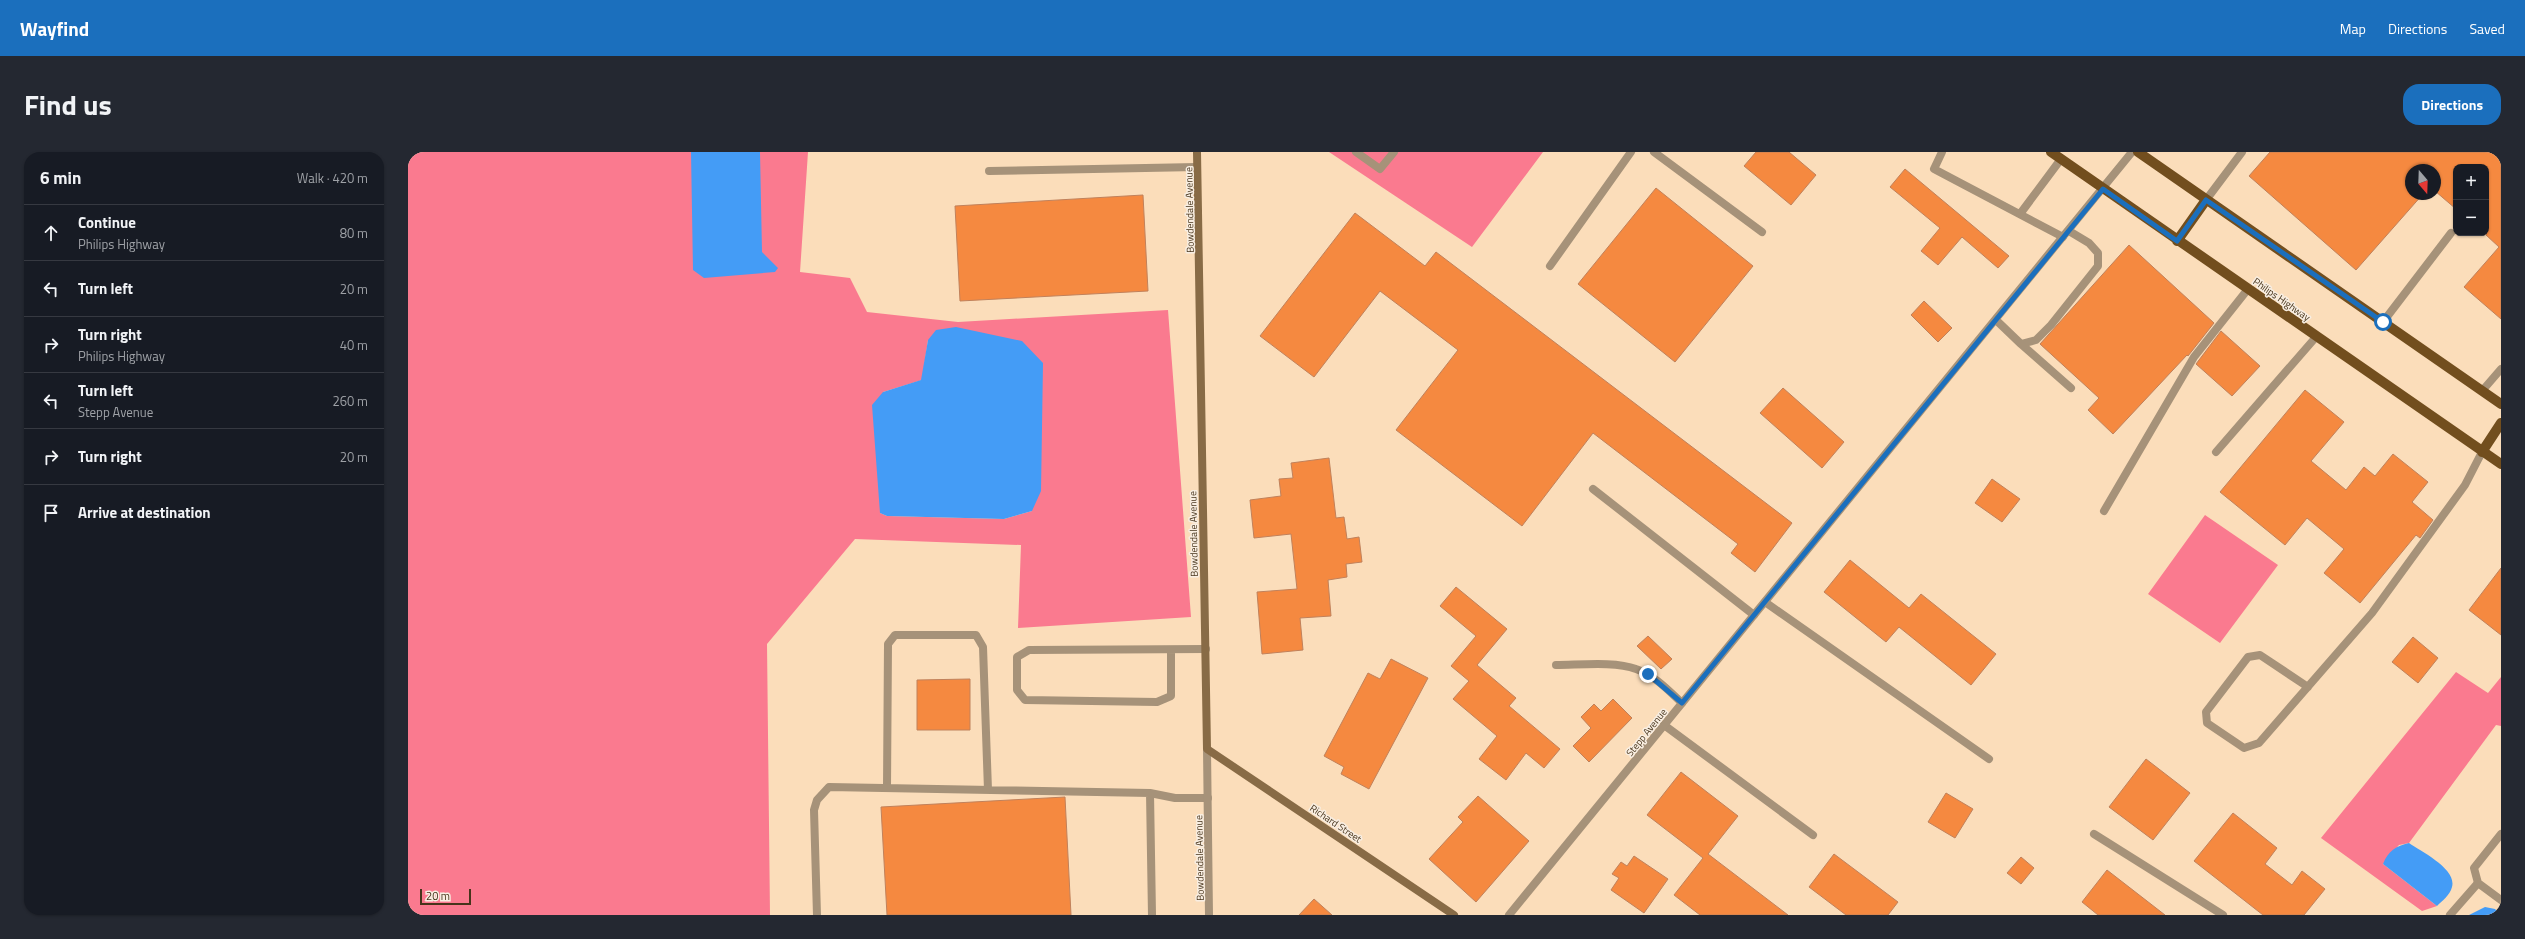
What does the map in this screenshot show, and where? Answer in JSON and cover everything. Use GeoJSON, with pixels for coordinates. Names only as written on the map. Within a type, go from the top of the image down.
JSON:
{"type":"FeatureCollection","features":[{"type":"Feature","properties":{"kind":"main road","name":"Philips Highway"},"geometry":{"type":"LineString","coordinates":[[2050,152],[2501,464]]}},
{"type":"Feature","properties":{"kind":"main road"},"geometry":{"type":"LineString","coordinates":[[2138,152],[2501,404]]}},
{"type":"Feature","properties":{"kind":"main road"},"geometry":{"type":"LineString","coordinates":[[2177,241],[2206,200]]}},
{"type":"Feature","properties":{"kind":"main road"},"geometry":{"type":"LineString","coordinates":[[2482,452],[2501,423]]}},
{"type":"Feature","properties":{"kind":"street","name":"Bowdendale Avenue"},"geometry":{"type":"LineString","coordinates":[[1197,152],[1209,915]]}},
{"type":"Feature","properties":{"kind":"street"},"geometry":{"type":"LineString","coordinates":[[1356,152],[1380,170],[1394,152]]}},
{"type":"Feature","properties":{"kind":"street"},"geometry":{"type":"LineString","coordinates":[[1550,266],[1630,152]]}},
{"type":"Feature","properties":{"kind":"street"},"geometry":{"type":"LineString","coordinates":[[1654,152],[1762,232]]}},
{"type":"Feature","properties":{"kind":"street"},"geometry":{"type":"LineString","coordinates":[[1942,152],[1934,169],[2020,214],[2089,243],[2098,253],[2098,266],[2036,340],[2021,344]]}},
{"type":"Feature","properties":{"kind":"street","name":"Stepp Avenue"},"geometry":{"type":"LineString","coordinates":[[1509,915],[2132,152]]}},
{"type":"Feature","properties":{"kind":"street"},"geometry":{"type":"LineString","coordinates":[[2206,200],[2242,152]]}},
{"type":"Feature","properties":{"kind":"street"},"geometry":{"type":"LineString","coordinates":[[2020,214],[2061,159]]}},
{"type":"Feature","properties":{"kind":"street"},"geometry":{"type":"LineString","coordinates":[[989,171],[1197,167]]}},
{"type":"Feature","properties":{"kind":"street"},"geometry":{"type":"LineString","coordinates":[[2383,322],[2451,233]]}},
{"type":"Feature","properties":{"kind":"street"},"geometry":{"type":"LineString","coordinates":[[2104,511],[2194,357],[2248,289]]}},
{"type":"Feature","properties":{"kind":"street"},"geometry":{"type":"LineString","coordinates":[[1996,320],[2071,388]]}},
{"type":"Feature","properties":{"kind":"street"},"geometry":{"type":"LineString","coordinates":[[2216,452],[2316,337]]}},
{"type":"Feature","properties":{"kind":"street"},"geometry":{"type":"LineString","coordinates":[[2482,390],[2501,369]]}},
{"type":"Feature","properties":{"kind":"street"},"geometry":{"type":"LineString","coordinates":[[2308,687],[2260,655],[2248,657],[2206,712],[2207,723],[2244,748],[2258,743],[2308,687],[2372,613],[2465,485],[2482,452]]}},
{"type":"Feature","properties":{"kind":"street"},"geometry":{"type":"LineString","coordinates":[[1593,489],[1754,615]]}},
{"type":"Feature","properties":{"kind":"street"},"geometry":{"type":"LineString","coordinates":[[1765,602],[1989,759]]}},
{"type":"Feature","properties":{"kind":"street"},"geometry":{"type":"LineString","coordinates":[[887,788],[888,644],[895,635],[976,635],[983,647],[988,790]]}},
{"type":"Feature","properties":{"kind":"street"},"geometry":{"type":"LineString","coordinates":[[1171,650],[1171,696],[1165,700],[1157,702],[1025,700],[1017,690],[1017,657],[1029,650],[1206,649]]}},
{"type":"Feature","properties":{"kind":"street"},"geometry":{"type":"LineString","coordinates":[[1556,665],[1617,665],[1635,668],[1657,681],[1682,703]]}},
{"type":"Feature","properties":{"kind":"street"},"geometry":{"type":"LineString","coordinates":[[1664,725],[1813,835]]}},
{"type":"Feature","properties":{"kind":"street","name":"Richard Street"},"geometry":{"type":"LineString","coordinates":[[1206,749],[1454,915]]}},
{"type":"Feature","properties":{"kind":"street"},"geometry":{"type":"LineString","coordinates":[[817,915],[814,810],[818,800],[829,787],[1150,793],[1175,798],[1208,798]]}},
{"type":"Feature","properties":{"kind":"street"},"geometry":{"type":"LineString","coordinates":[[1150,793],[1152,915]]}},
{"type":"Feature","properties":{"kind":"street"},"geometry":{"type":"LineString","coordinates":[[2094,834],[2223,915]]}},
{"type":"Feature","properties":{"kind":"street"},"geometry":{"type":"LineString","coordinates":[[2501,834],[2474,868],[2478,883],[2501,900]]}},
{"type":"Feature","properties":{"kind":"street"},"geometry":{"type":"LineString","coordinates":[[2450,915],[2478,883]]}},
{"type":"Feature","properties":{"kind":"shaded area"},"geometry":{"type":"Polygon","coordinates":[[[408,152],[808,152],[800,272],[850,278],[867,312],[958,322],[1168,310],[1191,617],[1018,628],[1021,545],[855,539],[767,644],[770,915],[415,915],[408,911],[408,152]],[[928,340],[922,380],[883,392],[880,513],[887,516],[1004,519],[1032,511],[928,340]]]}},
{"type":"Feature","properties":{"kind":"shaded area"},"geometry":{"type":"Polygon","coordinates":[[[1329,152],[1543,152],[1472,247],[1329,152]]]}},
{"type":"Feature","properties":{"kind":"shaded area"},"geometry":{"type":"Polygon","coordinates":[[[2205,515],[2278,565],[2220,643],[2148,594],[2205,515]]]}},
{"type":"Feature","properties":{"kind":"shaded area"},"geometry":{"type":"Polygon","coordinates":[[[2456,672],[2488,693],[2501,677],[2501,726],[2496,725],[2409,843],[2399,845],[2383,864],[2437,906],[2422,911],[2321,838],[2456,672]]]}},
{"type":"Feature","properties":{"kind":"water"},"geometry":{"type":"Polygon","coordinates":[[[691,152],[760,152],[762,252],[778,268],[775,272],[704,278],[693,270],[691,152]]]}},
{"type":"Feature","properties":{"kind":"water"},"geometry":{"type":"Polygon","coordinates":[[[956,327],[1022,341],[1043,363],[1041,491],[1032,511],[1004,519],[887,516],[880,513],[872,405],[883,392],[921,380],[928,340],[936,330],[956,327]]]}},
{"type":"Feature","properties":{"kind":"water"},"geometry":{"type":"Polygon","coordinates":[[[2409,843],[2430,856],[2444,868],[2452,880],[2450,893],[2437,906],[2383,864],[2390,852],[2409,843]]]}},
{"type":"Feature","properties":{"kind":"water"},"geometry":{"type":"Polygon","coordinates":[[[2485,907],[2495,909],[2501,915],[2469,915],[2485,907]]]}},
{"type":"Feature","properties":{"kind":"building"},"geometry":{"type":"Polygon","coordinates":[[[1756,152],[1789,152],[1816,175],[1791,205],[1744,166],[1756,152]]]}},
{"type":"Feature","properties":{"kind":"building"},"geometry":{"type":"Polygon","coordinates":[[[2270,152],[2501,152],[2501,319],[2464,287],[2499,247],[2487,236],[2489,236],[2489,164],[2453,164],[2453,206],[2441,196],[2441,164],[2405,164],[2405,200],[2418,200],[2356,270],[2249,176],[2270,152]]]}},
{"type":"Feature","properties":{"kind":"building"},"geometry":{"type":"Polygon","coordinates":[[[1905,169],[2009,256],[1998,268],[1962,237],[1938,265],[1921,251],[1940,228],[1890,187],[1905,169]]]}},
{"type":"Feature","properties":{"kind":"building"},"geometry":{"type":"Polygon","coordinates":[[[1656,188],[1753,266],[1675,362],[1578,284],[1656,188]]]}},
{"type":"Feature","properties":{"kind":"building"},"geometry":{"type":"Polygon","coordinates":[[[1143,195],[1148,291],[960,301],[955,206],[1143,195]]]}},
{"type":"Feature","properties":{"kind":"building"},"geometry":{"type":"Polygon","coordinates":[[[1355,213],[1425,266],[1436,252],[1792,523],[1755,572],[1731,553],[1738,544],[1593,433],[1522,526],[1396,430],[1458,350],[1380,291],[1314,377],[1260,336],[1355,213]]]}},
{"type":"Feature","properties":{"kind":"building"},"geometry":{"type":"Polygon","coordinates":[[[2129,245],[2214,323],[2188,356],[2187,355],[2113,434],[2088,410],[2099,398],[2040,344],[2129,245]]]}},
{"type":"Feature","properties":{"kind":"building"},"geometry":{"type":"Polygon","coordinates":[[[1924,301],[1952,328],[1938,342],[1911,315],[1924,301]]]}},
{"type":"Feature","properties":{"kind":"building"},"geometry":{"type":"Polygon","coordinates":[[[2221,331],[2260,366],[2232,396],[2196,364],[2221,331]]]}},
{"type":"Feature","properties":{"kind":"building"},"geometry":{"type":"Polygon","coordinates":[[[1783,388],[1844,442],[1822,468],[1760,413],[1783,388]]]}},
{"type":"Feature","properties":{"kind":"building"},"geometry":{"type":"Polygon","coordinates":[[[2305,390],[2344,422],[2311,461],[2346,490],[2364,467],[2375,476],[2393,454],[2428,482],[2412,502],[2433,520],[2420,538],[2416,535],[2360,603],[2324,573],[2344,549],[2307,518],[2285,545],[2220,492],[2305,390]]]}},
{"type":"Feature","properties":{"kind":"building"},"geometry":{"type":"Polygon","coordinates":[[[1329,458],[1336,518],[1344,517],[1347,539],[1359,537],[1362,562],[1346,564],[1347,577],[1328,580],[1331,616],[1300,618],[1303,650],[1262,654],[1257,592],[1297,589],[1291,534],[1254,538],[1250,500],[1281,496],[1279,479],[1293,478],[1291,463],[1329,458]]]}},
{"type":"Feature","properties":{"kind":"building"},"geometry":{"type":"Polygon","coordinates":[[[1992,479],[2020,499],[2002,522],[1975,503],[1992,479]]]}},
{"type":"Feature","properties":{"kind":"building"},"geometry":{"type":"Polygon","coordinates":[[[1850,560],[1909,608],[1921,594],[1996,654],[1971,685],[1899,627],[1886,642],[1824,592],[1850,560]]]}},
{"type":"Feature","properties":{"kind":"building"},"geometry":{"type":"Polygon","coordinates":[[[2501,568],[2501,635],[2469,610],[2501,568]]]}},
{"type":"Feature","properties":{"kind":"building"},"geometry":{"type":"Polygon","coordinates":[[[1456,587],[1507,629],[1477,665],[1516,698],[1509,706],[1560,749],[1544,768],[1526,753],[1506,780],[1479,759],[1497,736],[1453,699],[1469,681],[1451,666],[1476,636],[1440,606],[1456,587]]]}},
{"type":"Feature","properties":{"kind":"building"},"geometry":{"type":"Polygon","coordinates":[[[1648,636],[1672,659],[1661,669],[1637,646],[1648,636]]]}},
{"type":"Feature","properties":{"kind":"building"},"geometry":{"type":"Polygon","coordinates":[[[2413,637],[2438,658],[2418,683],[2392,662],[2413,637]]]}},
{"type":"Feature","properties":{"kind":"building"},"geometry":{"type":"Polygon","coordinates":[[[1391,659],[1428,678],[1369,789],[1341,774],[1344,767],[1324,756],[1368,673],[1380,679],[1391,659]]]}},
{"type":"Feature","properties":{"kind":"building"},"geometry":{"type":"Polygon","coordinates":[[[970,679],[970,730],[917,730],[917,680],[970,679]]]}},
{"type":"Feature","properties":{"kind":"building"},"geometry":{"type":"Polygon","coordinates":[[[1613,699],[1632,718],[1589,762],[1573,746],[1591,728],[1581,717],[1594,704],[1601,711],[1613,699]]]}},
{"type":"Feature","properties":{"kind":"building"},"geometry":{"type":"Polygon","coordinates":[[[2146,759],[2190,793],[2153,840],[2109,807],[2146,759]]]}},
{"type":"Feature","properties":{"kind":"building"},"geometry":{"type":"Polygon","coordinates":[[[1681,772],[1738,816],[1708,854],[1788,915],[1700,915],[1674,895],[1703,858],[1647,815],[1681,772]]]}},
{"type":"Feature","properties":{"kind":"building"},"geometry":{"type":"Polygon","coordinates":[[[1946,793],[1973,809],[1955,838],[1928,822],[1946,793]]]}},
{"type":"Feature","properties":{"kind":"building"},"geometry":{"type":"Polygon","coordinates":[[[1478,796],[1529,841],[1476,902],[1429,859],[1463,822],[1458,817],[1478,796]]]}},
{"type":"Feature","properties":{"kind":"building"},"geometry":{"type":"Polygon","coordinates":[[[1065,797],[1071,915],[887,915],[881,807],[1065,797]]]}},
{"type":"Feature","properties":{"kind":"building"},"geometry":{"type":"Polygon","coordinates":[[[2233,813],[2277,848],[2265,864],[2292,885],[2302,871],[2325,889],[2304,915],[2263,915],[2194,861],[2233,813]]]}},
{"type":"Feature","properties":{"kind":"building"},"geometry":{"type":"Polygon","coordinates":[[[1834,854],[1898,902],[1888,915],[1846,915],[1809,887],[1834,854]]]}},
{"type":"Feature","properties":{"kind":"building"},"geometry":{"type":"Polygon","coordinates":[[[1634,856],[1668,879],[1644,913],[1611,890],[1619,878],[1612,874],[1621,862],[1627,866],[1634,856]]]}},
{"type":"Feature","properties":{"kind":"building"},"geometry":{"type":"Polygon","coordinates":[[[2021,857],[2034,868],[2021,884],[2007,873],[2021,857]]]}},
{"type":"Feature","properties":{"kind":"building"},"geometry":{"type":"Polygon","coordinates":[[[2107,870],[2165,915],[2098,915],[2082,902],[2107,870]]]}},
{"type":"Feature","properties":{"kind":"building"},"geometry":{"type":"Polygon","coordinates":[[[1314,899],[1332,915],[1299,915],[1314,899]]]}},
{"type":"Feature","properties":{"kind":"route"},"geometry":{"type":"LineString","coordinates":[[1648,674],[1682,703],[2103,189],[2177,241],[2206,200],[2383,322]]}}]}
